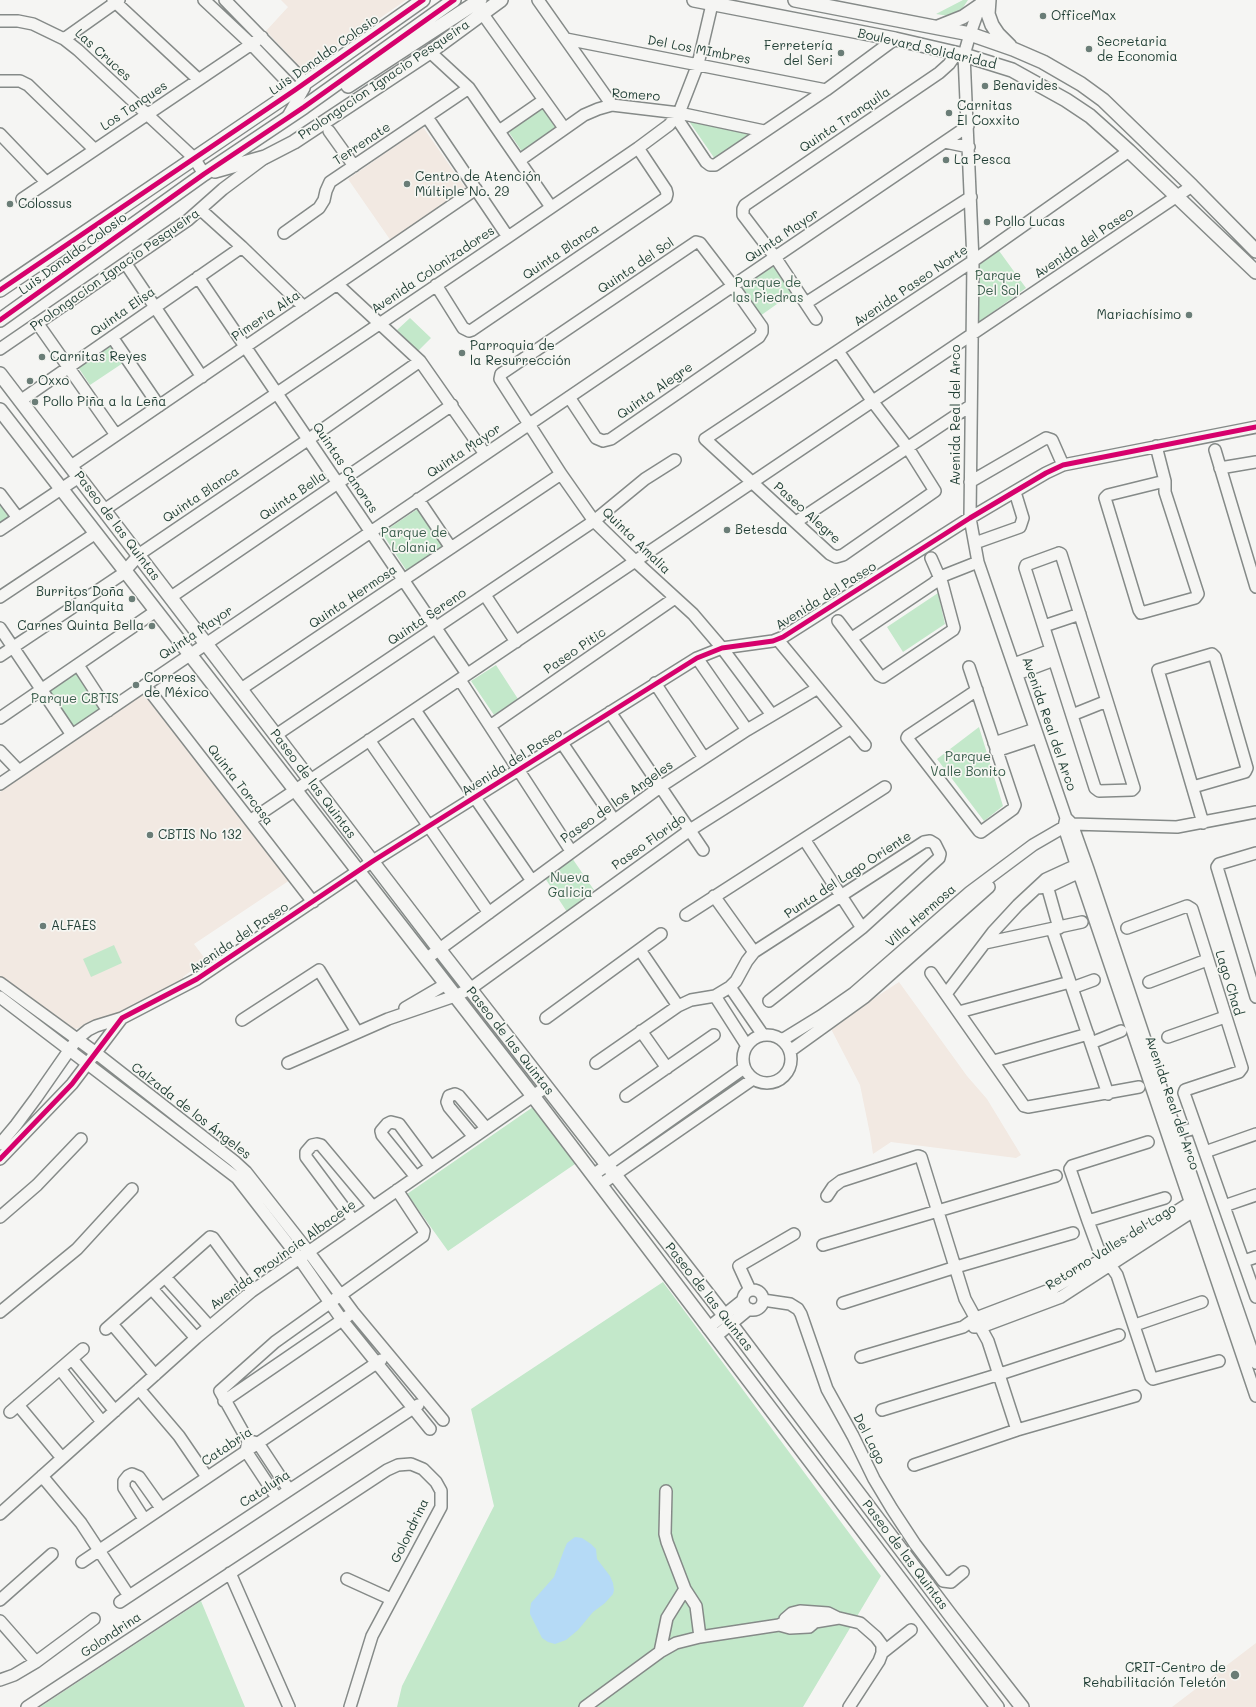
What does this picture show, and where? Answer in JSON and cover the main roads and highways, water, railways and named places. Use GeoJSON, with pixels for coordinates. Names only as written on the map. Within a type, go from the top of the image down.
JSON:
{"type":"FeatureCollection","features":[{"type":"Feature","properties":{"kind":"main road","name":"Luis Donaldo Colosio"},"geometry":{"type":"LineString","coordinates":[[0,290],[300,86],[423,0]]}},
{"type":"Feature","properties":{"kind":"main road","name":"Luis Donaldo Colosio"},"geometry":{"type":"LineString","coordinates":[[0,320],[204,174],[318,97],[454,0]]}},
{"type":"Feature","properties":{"kind":"main road","name":"Prolongacion Ignacio Pesqueira"},"geometry":{"type":"LineString","coordinates":[[204,174],[265,157],[294,142],[430,52],[481,6],[501,0]]}},
{"type":"Feature","properties":{"kind":"main road","name":"Boulevard Solidaridad"},"geometry":{"type":"LineString","coordinates":[[694,0],[712,1],[895,39],[1012,70],[1066,100],[1090,116],[1129,151],[1256,272]]}},
{"type":"Feature","properties":{"kind":"main road","name":"Boulevard Solidaridad"},"geometry":{"type":"LineString","coordinates":[[795,0],[970,34],[1013,49],[1043,62],[1081,84],[1103,100],[1192,186],[1256,251]]}},
{"type":"Feature","properties":{"kind":"main road"},"geometry":{"type":"LineString","coordinates":[[938,27],[963,17],[983,2],[992,25],[998,34],[1013,49]]}},
{"type":"Feature","properties":{"kind":"main road"},"geometry":{"type":"LineString","coordinates":[[318,97],[343,89],[398,54],[481,6]]}},
{"type":"Feature","properties":{"kind":"main road","name":"Paseo de las Quintas"},"geometry":{"type":"LineString","coordinates":[[0,374],[439,949],[727,1319],[1022,1707]]}},
{"type":"Feature","properties":{"kind":"main road","name":"Paseo de las Quintas"},"geometry":{"type":"LineString","coordinates":[[0,412],[125,570],[533,1096],[997,1707]]}},
{"type":"Feature","properties":{"kind":"main road"},"geometry":{"type":"LineString","coordinates":[[986,1692],[1001,1681]]}},
{"type":"Feature","properties":{"kind":"water"},"geometry":{"type":"Polygon","coordinates":[[[575,1537],[582,1538],[596,1549],[597,1559],[610,1576],[614,1590],[613,1594],[605,1603],[593,1612],[578,1630],[566,1640],[555,1644],[542,1638],[530,1614],[531,1603],[554,1577],[567,1543],[575,1537]]]}},
{"type":"Feature","properties":{"kind":"place","name":"OfficeMax"},"geometry":{"type":"Point","coordinates":[1043,16]}},
{"type":"Feature","properties":{"kind":"place","name":"Secretaria de Economia"},"geometry":{"type":"Point","coordinates":[1089,49]}},
{"type":"Feature","properties":{"kind":"place","name":"Ferretería del Seri"},"geometry":{"type":"Point","coordinates":[841,53]}},
{"type":"Feature","properties":{"kind":"place","name":"Benavides"},"geometry":{"type":"Point","coordinates":[985,86]}},
{"type":"Feature","properties":{"kind":"place","name":"Carnitas El Coxxito"},"geometry":{"type":"Point","coordinates":[949,113]}},
{"type":"Feature","properties":{"kind":"place","name":"La Pesca"},"geometry":{"type":"Point","coordinates":[946,160]}},
{"type":"Feature","properties":{"kind":"place","name":"Centro de Atención Múltiple No. 29"},"geometry":{"type":"Point","coordinates":[407,184]}},
{"type":"Feature","properties":{"kind":"place","name":"Colossus"},"geometry":{"type":"Point","coordinates":[10,204]}},
{"type":"Feature","properties":{"kind":"place","name":"Pollo Lucas"},"geometry":{"type":"Point","coordinates":[987,222]}},
{"type":"Feature","properties":{"kind":"place","name":"Mariachísimo"},"geometry":{"type":"Point","coordinates":[1189,315]}},
{"type":"Feature","properties":{"kind":"place","name":"Parroquia de la Resurrección"},"geometry":{"type":"Point","coordinates":[462,353]}},
{"type":"Feature","properties":{"kind":"place","name":"Carnitas Reyes"},"geometry":{"type":"Point","coordinates":[42,357]}},
{"type":"Feature","properties":{"kind":"place","name":"Oxxo"},"geometry":{"type":"Point","coordinates":[30,381]}},
{"type":"Feature","properties":{"kind":"place","name":"Pollo Piña a la Leña"},"geometry":{"type":"Point","coordinates":[35,402]}},
{"type":"Feature","properties":{"kind":"place","name":"Betesda"},"geometry":{"type":"Point","coordinates":[727,530]}},
{"type":"Feature","properties":{"kind":"place","name":"Burritos Doña Blanquita"},"geometry":{"type":"Point","coordinates":[132,599]}},
{"type":"Feature","properties":{"kind":"place","name":"Carnes Quinta Bella"},"geometry":{"type":"Point","coordinates":[152,626]}},
{"type":"Feature","properties":{"kind":"place","name":"Correos de México"},"geometry":{"type":"Point","coordinates":[136,685]}},
{"type":"Feature","properties":{"kind":"place","name":"CBTIS No 132"},"geometry":{"type":"Point","coordinates":[150,835]}},
{"type":"Feature","properties":{"kind":"place","name":"ALFAES"},"geometry":{"type":"Point","coordinates":[43,926]}},
{"type":"Feature","properties":{"kind":"place","name":"CRIT-Centro de Rehabilitación Teletón"},"geometry":{"type":"Point","coordinates":[1235,1675]}},
{"type":"Feature","properties":{"kind":"park label","name":"Parque Del Sol"},"geometry":{"type":"Point","coordinates":[998,284]}},
{"type":"Feature","properties":{"kind":"park label","name":"Parque de las Piedras"},"geometry":{"type":"Point","coordinates":[768,290]}},
{"type":"Feature","properties":{"kind":"park label","name":"Parque de Lolania"},"geometry":{"type":"Point","coordinates":[414,540]}},
{"type":"Feature","properties":{"kind":"park label","name":"Parque CBTIS"},"geometry":{"type":"Point","coordinates":[75,699]}},
{"type":"Feature","properties":{"kind":"park label","name":"Parque Valle Bonito"},"geometry":{"type":"Point","coordinates":[968,764]}},
{"type":"Feature","properties":{"kind":"park label","name":"Nueva Galicia"},"geometry":{"type":"Point","coordinates":[570,886]}}]}
